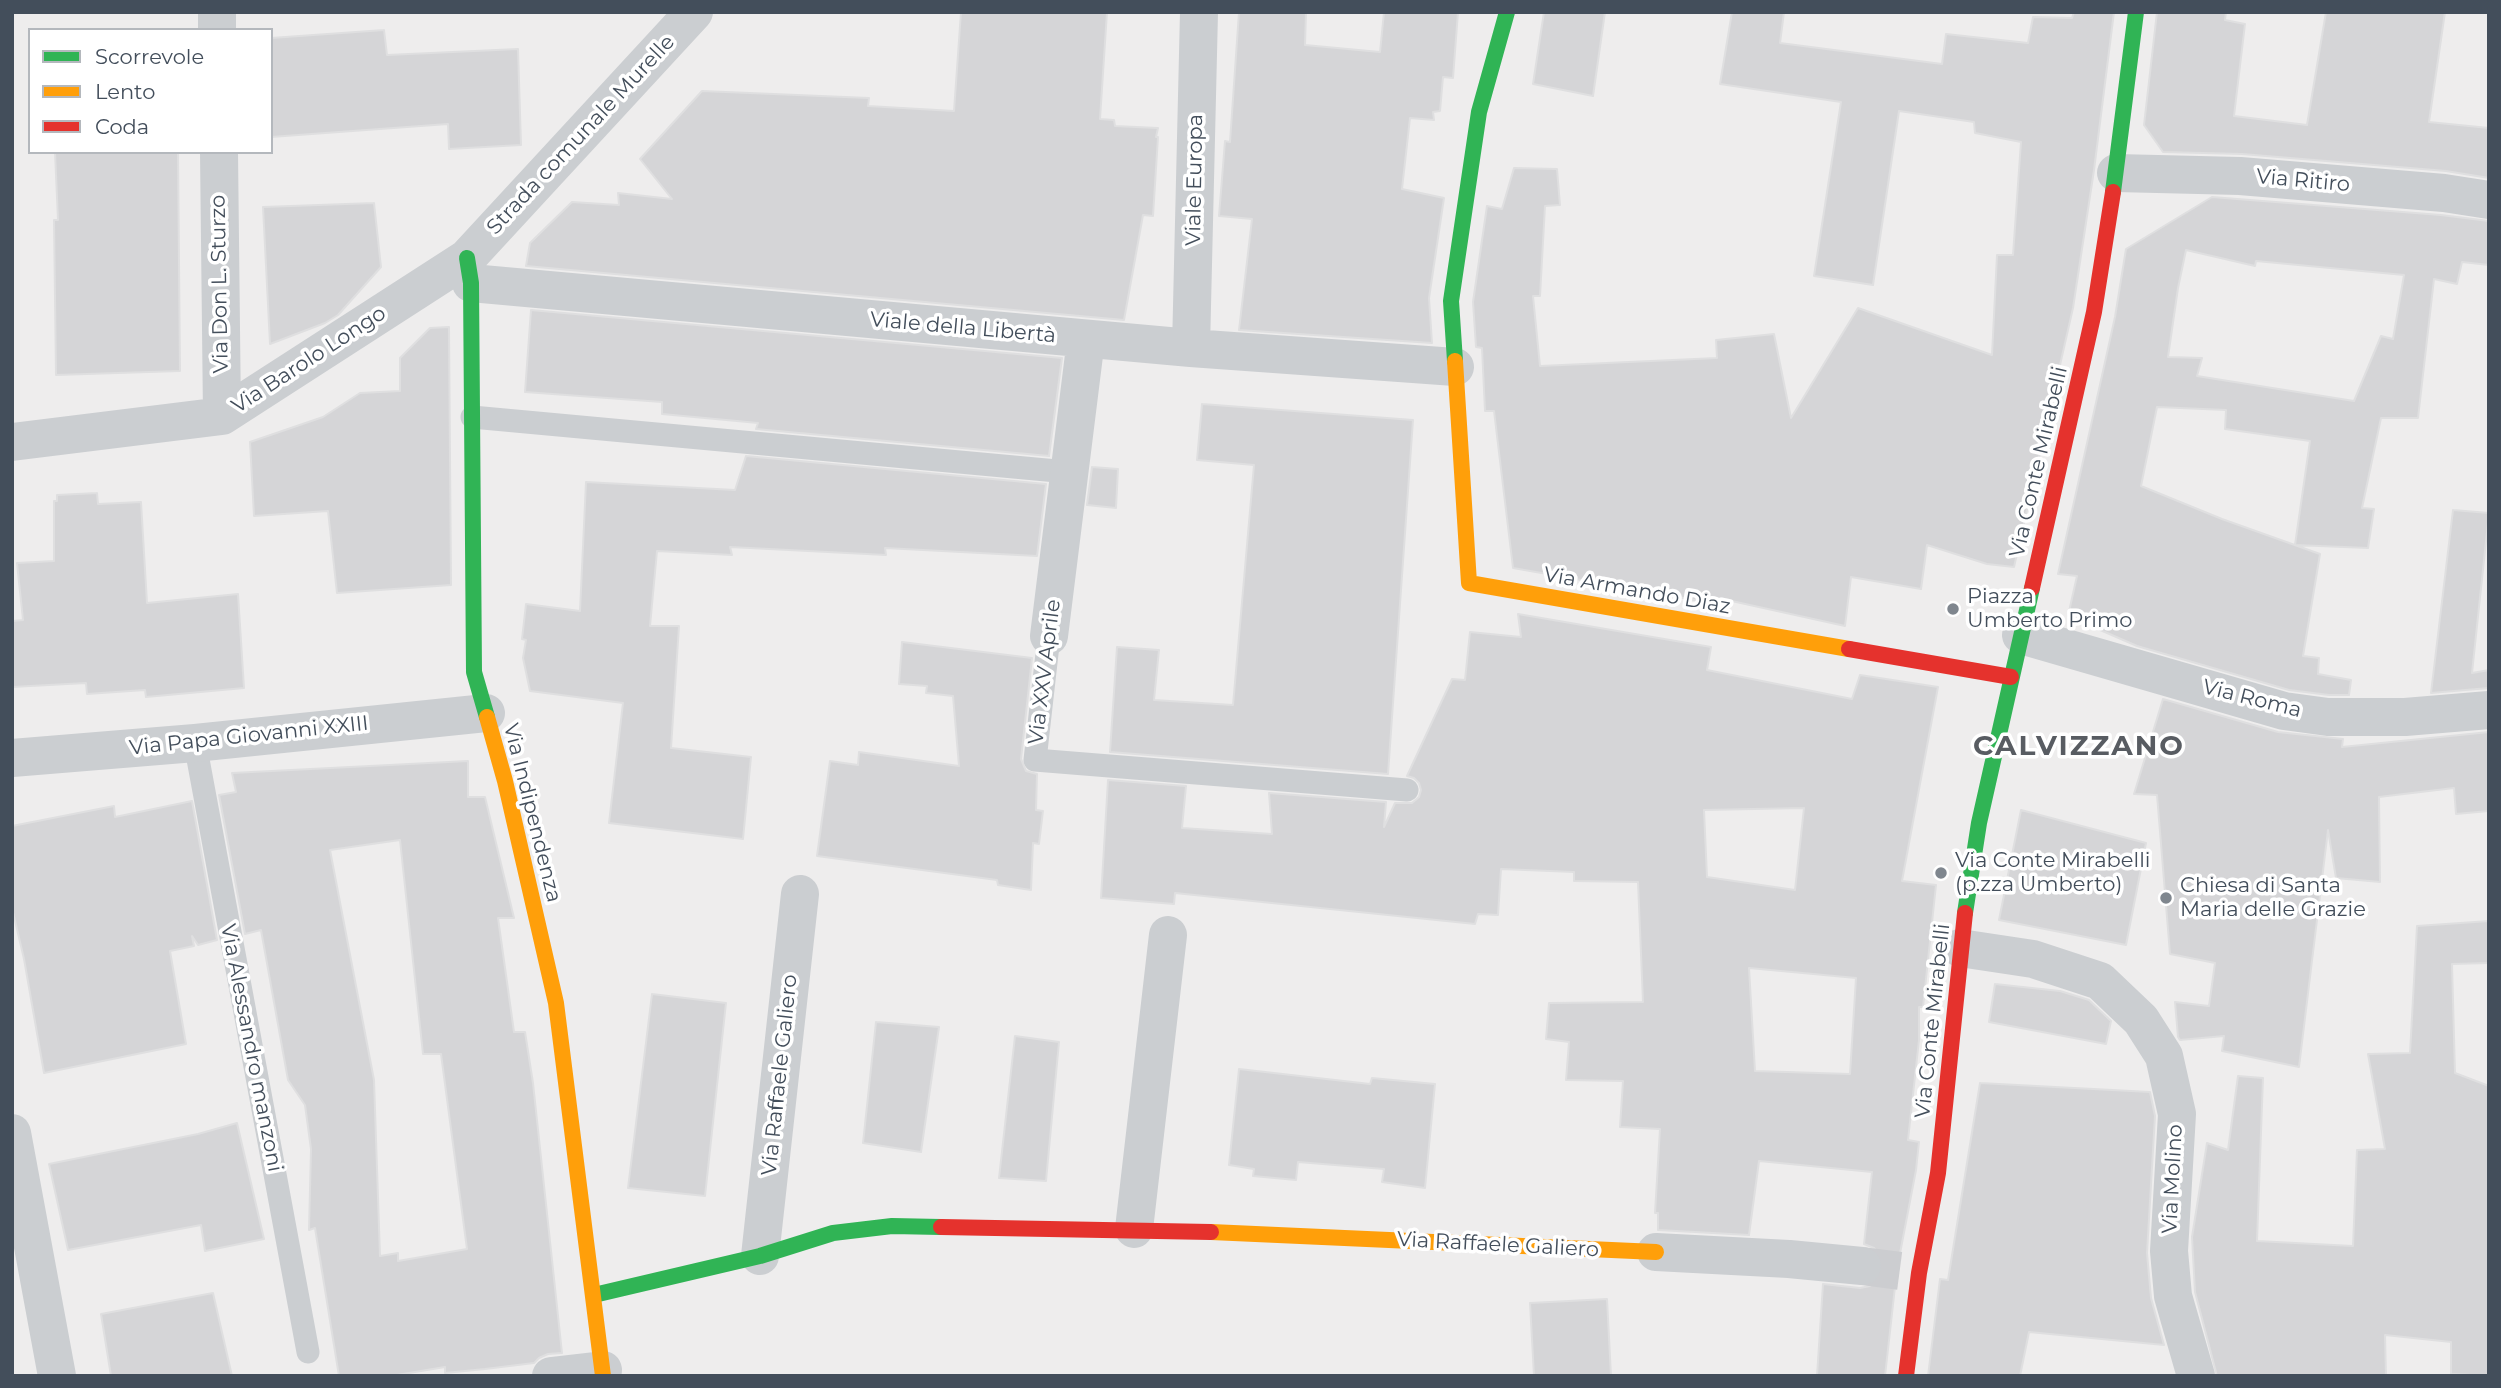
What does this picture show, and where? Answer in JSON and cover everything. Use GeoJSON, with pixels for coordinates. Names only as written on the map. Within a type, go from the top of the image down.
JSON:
{"type":"FeatureCollection","features":[{"type":"Feature","properties":{"kind":"street","name":"Strada comunale Murelle"},"geometry":{"type":"LineString","coordinates":[[469,270],[694,12]]}},
{"type":"Feature","properties":{"kind":"street","name":"Viale Europa"},"geometry":{"type":"LineString","coordinates":[[1191,348],[1199,12]]}},
{"type":"Feature","properties":{"kind":"street"},"geometry":{"type":"LineString","coordinates":[[1455,367],[1451,301],[1479,112],[1507,12]]}},
{"type":"Feature","properties":{"kind":"street","name":"Via Conte Mirabelli"},"geometry":{"type":"LineString","coordinates":[[1906,1376],[1910,1272],[1938,1173],[1960,948],[1979,823],[2094,312],[2116,173],[2136,12]]}},
{"type":"Feature","properties":{"kind":"street","name":"Via Don L. Sturzo"},"geometry":{"type":"LineString","coordinates":[[219,154],[222,416]]}},
{"type":"Feature","properties":{"kind":"street","name":"Via Ritiro"},"geometry":{"type":"LineString","coordinates":[[2116,173],[2240,176],[2444,193],[2489,200]]}},
{"type":"Feature","properties":{"kind":"street","name":"Viale della Libertà"},"geometry":{"type":"LineString","coordinates":[[469,270],[1086,339],[1455,367]]}},
{"type":"Feature","properties":{"kind":"street","name":"Via Barolo Longo"},"geometry":{"type":"LineString","coordinates":[[12,442],[222,416],[469,270]]}},
{"type":"Feature","properties":{"kind":"street","name":"Via Indipendenza"},"geometry":{"type":"LineString","coordinates":[[469,270],[474,672],[505,781],[556,1003],[603,1373]]}},
{"type":"Feature","properties":{"kind":"street","name":"Via XXV Aprile"},"geometry":{"type":"LineString","coordinates":[[1049,636],[1086,339]]}},
{"type":"Feature","properties":{"kind":"street","name":"Via Armando Diaz"},"geometry":{"type":"LineString","coordinates":[[1455,367],[1469,583],[2011,677]]}},
{"type":"Feature","properties":{"kind":"street","name":"Via Roma"},"geometry":{"type":"LineString","coordinates":[[2021,635],[2284,711],[2328,717],[2405,717],[2489,710]]}},
{"type":"Feature","properties":{"kind":"street","name":"Via Papa Giovanni XXIII"},"geometry":{"type":"LineString","coordinates":[[12,758],[195,743],[486,713]]}},
{"type":"Feature","properties":{"kind":"street","name":"Via Raffaele Galiero"},"geometry":{"type":"LineString","coordinates":[[760,1256],[800,894]]}},
{"type":"Feature","properties":{"kind":"street"},"geometry":{"type":"LineString","coordinates":[[1134,1229],[1168,935]]}},
{"type":"Feature","properties":{"kind":"street","name":"Via Molino"},"geometry":{"type":"LineString","coordinates":[[1960,948],[2034,959],[2100,981],[2141,1020],[2164,1056],[2177,1114],[2169,1251],[2172,1296],[2196,1376]]}},
{"type":"Feature","properties":{"kind":"street"},"geometry":{"type":"LineString","coordinates":[[12,1133],[57,1376]]}},
{"type":"Feature","properties":{"kind":"street","name":"Via Raffaele Galiero"},"geometry":{"type":"LineString","coordinates":[[594,1295],[760,1256],[833,1233],[892,1226],[1134,1229],[1656,1252],[1862,1266]]}},
{"type":"Feature","properties":{"kind":"street"},"geometry":{"type":"LineString","coordinates":[[551,1376],[603,1373]]}},
{"type":"Feature","properties":{"kind":"lane"},"geometry":{"type":"LineString","coordinates":[[472,417],[1068,472]]}},
{"type":"Feature","properties":{"kind":"lane","name":"Via XXV Aprile"},"geometry":{"type":"LineString","coordinates":[[1049,636],[1035,760],[1407,790]]}},
{"type":"Feature","properties":{"kind":"lane","name":"Via Alessandro manzoni"},"geometry":{"type":"LineString","coordinates":[[195,743],[308,1352]]}},
{"type":"Feature","properties":{"kind":"building"},"geometry":{"type":"Polygon","coordinates":[[[961,12],[1107,12],[1100,119],[1114,120],[1115,126],[1158,128],[1153,216],[1143,215],[1124,320],[526,266],[530,243],[572,202],[619,205],[618,193],[672,199],[640,159],[702,91],[869,98],[868,106],[954,111],[961,12]]]}},
{"type":"Feature","properties":{"kind":"building"},"geometry":{"type":"Polygon","coordinates":[[[1239,12],[1306,12],[1305,45],[1380,52],[1384,12],[1458,12],[1453,78],[1443,77],[1440,111],[1433,112],[1434,120],[1410,118],[1402,189],[1444,198],[1429,298],[1432,343],[1239,330],[1252,219],[1219,216],[1225,141],[1230,142],[1239,12]]]}},
{"type":"Feature","properties":{"kind":"building"},"geometry":{"type":"Polygon","coordinates":[[[1544,12],[1605,12],[1593,96],[1533,84],[1544,12]]]}},
{"type":"Feature","properties":{"kind":"building"},"geometry":{"type":"Polygon","coordinates":[[[1732,12],[1784,12],[1780,43],[1942,64],[1946,34],[2028,43],[2033,17],[2072,18],[2074,12],[2114,12],[2073,308],[2014,567],[1987,564],[1927,545],[1921,589],[1851,577],[1845,626],[1718,598],[1717,604],[1513,568],[1494,411],[1485,411],[1482,348],[1476,347],[1473,302],[1487,206],[1502,209],[1514,168],[1557,169],[1560,205],[1545,206],[1540,296],[1533,296],[1540,366],[1717,358],[1716,340],[1774,334],[1791,418],[1858,308],[1992,355],[1997,255],[2013,255],[2021,142],[1975,133],[1974,122],[1899,111],[1873,285],[1814,276],[1841,102],[1720,84],[1732,12]]]}},
{"type":"Feature","properties":{"kind":"building"},"geometry":{"type":"Polygon","coordinates":[[[2157,12],[2226,12],[2225,20],[2245,24],[2234,116],[2307,125],[2326,12],[2445,12],[2429,122],[2489,128],[2489,178],[2446,171],[2242,154],[2163,152],[2144,125],[2157,12]]]}},
{"type":"Feature","properties":{"kind":"building"},"geometry":{"type":"Polygon","coordinates":[[[384,30],[387,55],[518,49],[521,145],[449,149],[448,124],[273,137],[273,38],[384,30]]]}},
{"type":"Feature","properties":{"kind":"building"},"geometry":{"type":"Polygon","coordinates":[[[55,154],[178,154],[180,371],[56,375],[54,220],[58,220],[55,154]]]}},
{"type":"Feature","properties":{"kind":"building"},"geometry":{"type":"Polygon","coordinates":[[[2212,197],[2489,221],[2489,265],[2462,262],[2457,284],[2434,279],[2418,418],[2381,418],[2362,508],[2374,509],[2368,548],[2295,545],[2310,441],[2225,429],[2226,410],[2157,407],[2141,486],[2222,519],[2320,554],[2303,656],[2319,658],[2318,674],[2351,680],[2349,695],[2289,690],[2137,646],[2068,616],[2077,576],[2058,574],[2115,317],[2126,249],[2212,197]],[[2186,250],[2168,357],[2202,358],[2197,376],[2354,401],[2381,336],[2393,339],[2404,275],[2256,261],[2255,266],[2186,250]]]}},
{"type":"Feature","properties":{"kind":"building"},"geometry":{"type":"Polygon","coordinates":[[[374,203],[381,267],[338,315],[325,323],[270,344],[263,207],[374,203]]]}},
{"type":"Feature","properties":{"kind":"building"},"geometry":{"type":"Polygon","coordinates":[[[531,310],[1062,358],[1049,456],[756,429],[758,423],[662,414],[662,402],[525,392],[531,310]]]}},
{"type":"Feature","properties":{"kind":"building"},"geometry":{"type":"Polygon","coordinates":[[[449,327],[451,585],[337,593],[328,511],[254,516],[250,442],[323,417],[360,393],[400,391],[400,358],[430,328],[449,327]]]}},
{"type":"Feature","properties":{"kind":"building"},"geometry":{"type":"Polygon","coordinates":[[[1202,404],[1413,420],[1388,774],[1110,752],[1117,647],[1159,650],[1154,700],[1233,705],[1254,465],[1197,460],[1202,404]]]}},
{"type":"Feature","properties":{"kind":"building"},"geometry":{"type":"Polygon","coordinates":[[[746,456],[1046,484],[1037,556],[885,548],[886,555],[730,547],[732,555],[657,551],[650,626],[679,626],[671,748],[751,757],[743,839],[609,823],[623,703],[530,691],[523,658],[526,640],[522,639],[526,604],[580,611],[586,482],[735,490],[746,456]]]}},
{"type":"Feature","properties":{"kind":"building"},"geometry":{"type":"Polygon","coordinates":[[[1092,467],[1118,469],[1116,508],[1087,505],[1092,467]]]}},
{"type":"Feature","properties":{"kind":"building"},"geometry":{"type":"Polygon","coordinates":[[[97,493],[98,504],[141,502],[147,603],[238,594],[244,688],[146,697],[145,690],[87,694],[86,683],[12,687],[12,621],[23,620],[17,563],[54,561],[54,501],[57,501],[57,495],[97,493]]]}},
{"type":"Feature","properties":{"kind":"building"},"geometry":{"type":"Polygon","coordinates":[[[2453,510],[2489,513],[2472,673],[2489,670],[2489,688],[2431,693],[2453,510]]]}},
{"type":"Feature","properties":{"kind":"building"},"geometry":{"type":"Polygon","coordinates":[[[1518,614],[1711,647],[1707,670],[1852,699],[1860,675],[1938,687],[1902,881],[1936,885],[1923,1007],[1919,1007],[1919,1040],[1908,1140],[1919,1142],[1897,1269],[1885,1376],[1817,1376],[1823,1284],[1860,1288],[1870,1286],[1879,1279],[1884,1269],[1882,1256],[1874,1248],[1864,1244],[1872,1172],[1759,1161],[1749,1235],[1658,1230],[1658,1213],[1655,1213],[1660,1129],[1620,1127],[1623,1081],[1566,1080],[1569,1042],[1546,1039],[1549,1003],[1643,1002],[1638,882],[1574,881],[1574,872],[1501,869],[1498,915],[1478,914],[1475,924],[1175,893],[1174,904],[1101,898],[1108,780],[1186,786],[1182,828],[1272,834],[1269,793],[1386,802],[1384,827],[1395,803],[1412,803],[1419,797],[1419,783],[1407,776],[1452,679],[1465,680],[1470,632],[1521,637],[1518,614]],[[1804,808],[1704,810],[1707,877],[1795,890],[1804,808]],[[1749,968],[1755,1071],[1850,1074],[1856,978],[1749,968]]]}},
{"type":"Feature","properties":{"kind":"building"},"geometry":{"type":"Polygon","coordinates":[[[902,642],[1032,658],[1021,759],[1026,771],[1037,774],[1036,810],[1043,811],[1039,844],[1033,843],[1031,890],[998,885],[997,880],[817,856],[830,761],[858,765],[859,752],[959,766],[953,696],[926,693],[927,686],[899,684],[902,642]]]}},
{"type":"Feature","properties":{"kind":"building"},"geometry":{"type":"Polygon","coordinates":[[[2163,699],[2278,732],[2343,739],[2342,747],[2489,732],[2489,811],[2456,814],[2454,788],[2379,797],[2380,882],[2336,878],[2328,830],[2299,1067],[2222,1051],[2224,1036],[2180,1040],[2178,1037],[2175,1002],[2209,1006],[2215,963],[2170,954],[2157,795],[2134,794],[2163,699]]]}},
{"type":"Feature","properties":{"kind":"building"},"geometry":{"type":"Polygon","coordinates":[[[468,761],[468,797],[485,797],[514,918],[498,918],[514,1032],[525,1032],[533,1083],[562,1353],[548,1354],[534,1363],[485,1369],[445,1373],[445,1367],[391,1376],[339,1376],[315,1228],[309,1230],[311,1149],[305,1105],[288,1080],[261,930],[245,934],[219,795],[236,792],[232,773],[468,761]],[[400,840],[330,850],[374,1080],[380,1256],[398,1253],[398,1261],[467,1249],[441,1054],[423,1054],[400,840]]]}},
{"type":"Feature","properties":{"kind":"building"},"geometry":{"type":"Polygon","coordinates":[[[192,801],[217,940],[198,945],[192,936],[194,946],[170,951],[186,1044],[44,1073],[12,908],[12,826],[114,806],[115,817],[192,801]]]}},
{"type":"Feature","properties":{"kind":"building"},"geometry":{"type":"Polygon","coordinates":[[[2021,810],[2146,843],[2126,945],[1999,920],[2021,810]]]}},
{"type":"Feature","properties":{"kind":"building"},"geometry":{"type":"Polygon","coordinates":[[[2489,921],[2489,963],[2452,964],[2455,1073],[2489,1086],[2489,1376],[2451,1374],[2451,1342],[2385,1335],[2386,1376],[2217,1376],[2195,1292],[2192,1237],[2207,1143],[2228,1150],[2238,1076],[2263,1078],[2257,1241],[2353,1246],[2357,1150],[2385,1149],[2368,1054],[2410,1053],[2417,926],[2489,921]]]}},
{"type":"Feature","properties":{"kind":"building"},"geometry":{"type":"Polygon","coordinates":[[[1995,984],[2060,991],[2089,1000],[2111,1021],[2106,1044],[1989,1022],[1995,984]]]}},
{"type":"Feature","properties":{"kind":"building"},"geometry":{"type":"Polygon","coordinates":[[[652,994],[726,1003],[705,1196],[628,1188],[652,994]]]}},
{"type":"Feature","properties":{"kind":"building"},"geometry":{"type":"Polygon","coordinates":[[[876,1022],[939,1027],[921,1152],[863,1143],[876,1022]]]}},
{"type":"Feature","properties":{"kind":"building"},"geometry":{"type":"Polygon","coordinates":[[[1015,1036],[1059,1042],[1046,1181],[999,1178],[1015,1036]]]}},
{"type":"Feature","properties":{"kind":"building"},"geometry":{"type":"Polygon","coordinates":[[[1239,1069],[1370,1084],[1372,1078],[1435,1084],[1425,1188],[1382,1182],[1384,1169],[1298,1162],[1296,1180],[1253,1176],[1254,1169],[1229,1165],[1239,1069]]]}},
{"type":"Feature","properties":{"kind":"building"},"geometry":{"type":"Polygon","coordinates":[[[1980,1083],[2150,1092],[2155,1116],[2147,1253],[2151,1298],[2164,1345],[2029,1332],[2020,1376],[1928,1376],[1940,1279],[1948,1280],[1980,1083]]]}},
{"type":"Feature","properties":{"kind":"building"},"geometry":{"type":"Polygon","coordinates":[[[237,1123],[264,1239],[205,1251],[201,1225],[68,1250],[49,1164],[198,1134],[237,1123]]]}},
{"type":"Feature","properties":{"kind":"building"},"geometry":{"type":"Polygon","coordinates":[[[213,1293],[232,1376],[111,1376],[101,1314],[213,1293]]]}},
{"type":"Feature","properties":{"kind":"building"},"geometry":{"type":"Polygon","coordinates":[[[1607,1299],[1611,1376],[1534,1376],[1530,1303],[1607,1299]]]}},
{"type":"Feature","properties":{"kind":"tunnel"},"geometry":{"type":"LineString","coordinates":[[1862,1266],[1900,1271]]}},
{"type":"Feature","properties":{"kind":"traffic: fast"},"geometry":{"type":"LineString","coordinates":[[1455,361],[1451,301],[1479,112],[1507,12]]}},
{"type":"Feature","properties":{"kind":"traffic: fast"},"geometry":{"type":"LineString","coordinates":[[2113,192],[2136,12]]}},
{"type":"Feature","properties":{"kind":"traffic: fast"},"geometry":{"type":"LineString","coordinates":[[467,258],[471,283],[474,672],[487,717]]}},
{"type":"Feature","properties":{"kind":"traffic: fast"},"geometry":{"type":"LineString","coordinates":[[1965,913],[1979,823],[2032,588]]}},
{"type":"Feature","properties":{"kind":"traffic: fast"},"geometry":{"type":"LineString","coordinates":[[594,1295],[760,1256],[833,1233],[892,1226],[941,1227]]}},
{"type":"Feature","properties":{"kind":"traffic: slow"},"geometry":{"type":"LineString","coordinates":[[1455,361],[1469,583],[1849,649]]}},
{"type":"Feature","properties":{"kind":"traffic: slow"},"geometry":{"type":"LineString","coordinates":[[487,717],[505,781],[556,1003],[603,1376]]}},
{"type":"Feature","properties":{"kind":"traffic: slow"},"geometry":{"type":"LineString","coordinates":[[1211,1232],[1656,1252]]}},
{"type":"Feature","properties":{"kind":"traffic: jam"},"geometry":{"type":"LineString","coordinates":[[2032,588],[2094,312],[2113,192]]}},
{"type":"Feature","properties":{"kind":"traffic: jam"},"geometry":{"type":"LineString","coordinates":[[1849,649],[2011,677]]}},
{"type":"Feature","properties":{"kind":"traffic: jam"},"geometry":{"type":"LineString","coordinates":[[1906,1376],[1919,1273],[1938,1173],[1965,913]]}},
{"type":"Feature","properties":{"kind":"traffic: jam"},"geometry":{"type":"LineString","coordinates":[[941,1227],[1211,1232]]}},
{"type":"Feature","properties":{"kind":"place","name":"Piazza Umberto Primo"},"geometry":{"type":"Point","coordinates":[1953,609]}},
{"type":"Feature","properties":{"kind":"place","name":"Via Conte Mirabelli (p.zza Umberto)"},"geometry":{"type":"Point","coordinates":[1941,873]}},
{"type":"Feature","properties":{"kind":"place","name":"Chiesa di Santa Maria delle Grazie"},"geometry":{"type":"Point","coordinates":[2166,898]}},
{"type":"Feature","properties":{"kind":"district","name":"CALVIZZANO"},"geometry":{"type":"Point","coordinates":[2079,747]}}]}
